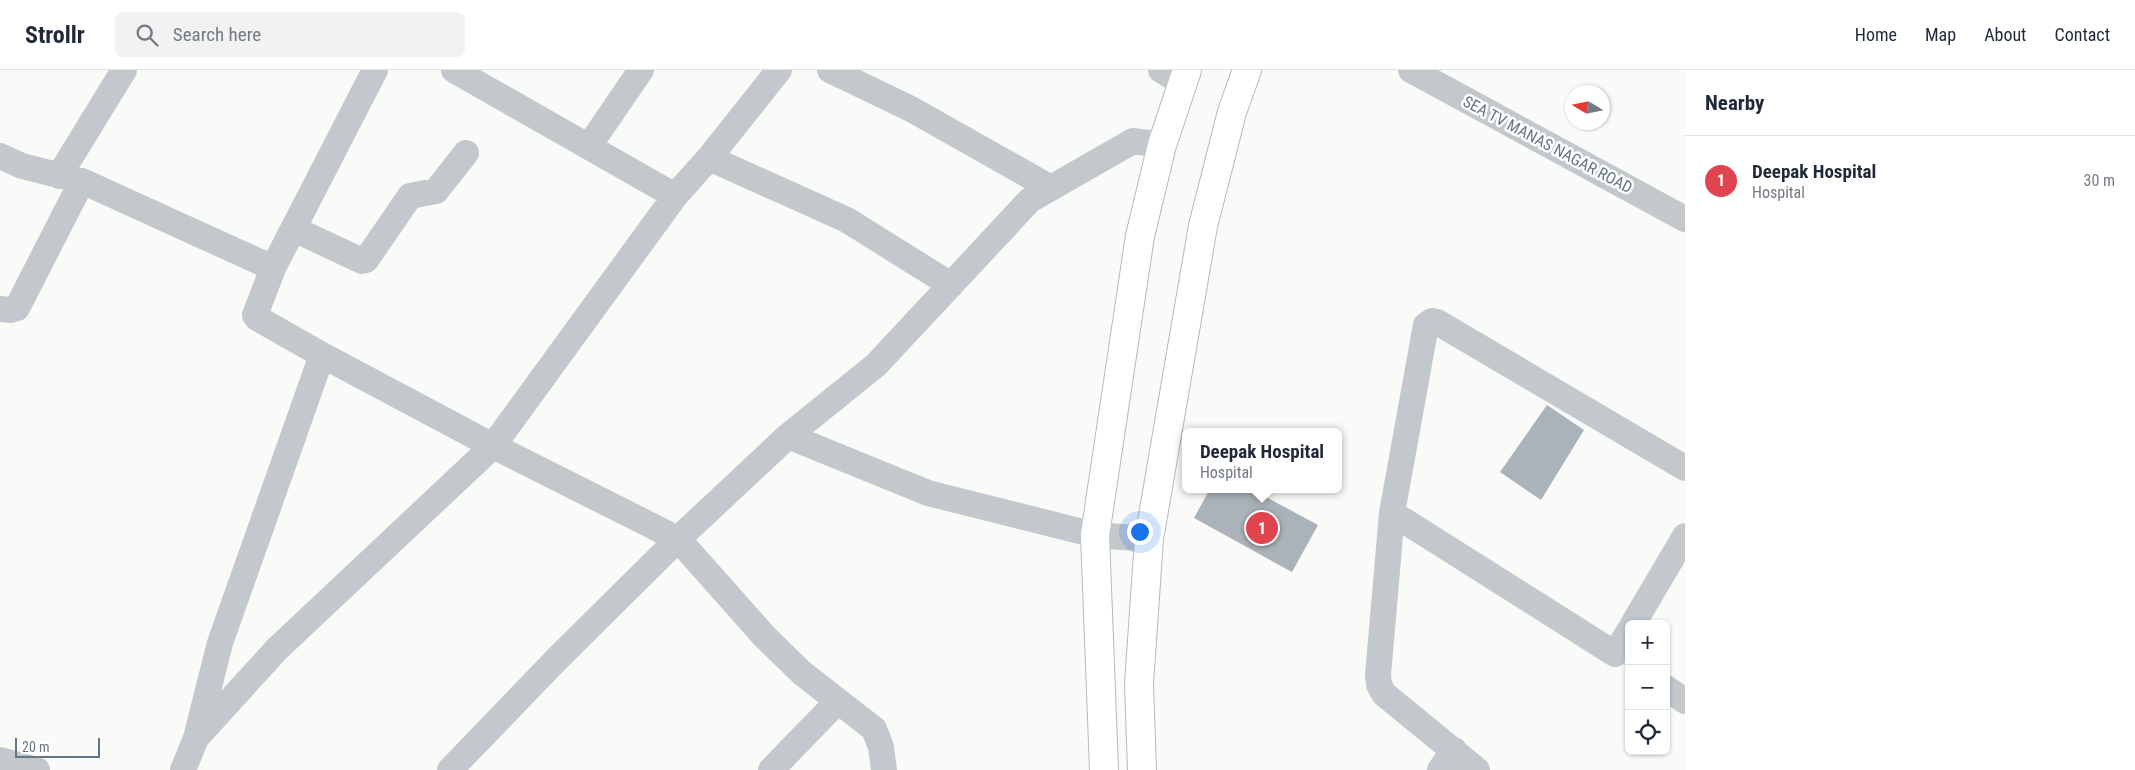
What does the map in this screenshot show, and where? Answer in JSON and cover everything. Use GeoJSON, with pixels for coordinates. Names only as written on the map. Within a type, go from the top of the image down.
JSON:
{"type":"FeatureCollection","features":[{"type":"Feature","properties":{"kind":"main road"},"geometry":{"type":"LineString","coordinates":[[1142,770],[1139,684],[1149,539],[1203,226],[1232,112],[1247,70]]}},
{"type":"Feature","properties":{"kind":"main road"},"geometry":{"type":"LineString","coordinates":[[1104,770],[1095,534],[1140,236],[1177,74]]}},
{"type":"Feature","properties":{"kind":"street"},"geometry":{"type":"LineString","coordinates":[[0,309],[16,308],[71,179],[124,70]]}},
{"type":"Feature","properties":{"kind":"street"},"geometry":{"type":"LineString","coordinates":[[375,70],[273,268],[256,311],[257,318],[492,446],[678,539],[765,637],[802,673],[874,729],[881,746],[884,770]]}},
{"type":"Feature","properties":{"kind":"street"},"geometry":{"type":"LineString","coordinates":[[454,70],[675,196]]}},
{"type":"Feature","properties":{"kind":"street"},"geometry":{"type":"LineString","coordinates":[[589,146],[641,70]]}},
{"type":"Feature","properties":{"kind":"street"},"geometry":{"type":"LineString","coordinates":[[196,738],[278,649],[492,446],[675,196],[709,158],[779,70]]}},
{"type":"Feature","properties":{"kind":"street"},"geometry":{"type":"LineString","coordinates":[[830,70],[911,109],[1051,188]]}},
{"type":"Feature","properties":{"kind":"street","name":"SEA TV MANAS NAGAR ROAD"},"geometry":{"type":"LineString","coordinates":[[1410,70],[1685,219]]}},
{"type":"Feature","properties":{"kind":"street"},"geometry":{"type":"LineString","coordinates":[[450,770],[564,652],[678,539],[788,436],[876,366],[1030,200],[1133,141],[1162,145]]}},
{"type":"Feature","properties":{"kind":"street"},"geometry":{"type":"LineString","coordinates":[[294,229],[362,261],[366,260],[410,196],[436,191],[466,153]]}},
{"type":"Feature","properties":{"kind":"street"},"geometry":{"type":"LineString","coordinates":[[0,156],[22,166],[71,179],[273,268]]}},
{"type":"Feature","properties":{"kind":"street"},"geometry":{"type":"LineString","coordinates":[[709,158],[847,220],[951,285]]}},
{"type":"Feature","properties":{"kind":"street"},"geometry":{"type":"LineString","coordinates":[[1477,770],[1447,760],[1384,694],[1379,685],[1378,675],[1392,513],[1426,326],[1432,321],[1438,322],[1685,468]]}},
{"type":"Feature","properties":{"kind":"street"},"geometry":{"type":"LineString","coordinates":[[183,770],[196,738],[220,643],[322,355]]}},
{"type":"Feature","properties":{"kind":"street"},"geometry":{"type":"LineString","coordinates":[[788,436],[928,493],[1095,534],[1149,539]]}},
{"type":"Feature","properties":{"kind":"street"},"geometry":{"type":"LineString","coordinates":[[1392,513],[1622,659]]}},
{"type":"Feature","properties":{"kind":"street"},"geometry":{"type":"LineString","coordinates":[[1635,620],[1685,536]]}},
{"type":"Feature","properties":{"kind":"street"},"geometry":{"type":"LineString","coordinates":[[1670,691],[1685,701]]}},
{"type":"Feature","properties":{"kind":"street"},"geometry":{"type":"LineString","coordinates":[[771,770],[838,701]]}},
{"type":"Feature","properties":{"kind":"street"},"geometry":{"type":"LineString","coordinates":[[0,760],[37,770]]}},
{"type":"Feature","properties":{"kind":"building"},"geometry":{"type":"Polygon","coordinates":[[[1547,405],[1584,430],[1541,500],[1500,472],[1547,405]]]}},
{"type":"Feature","properties":{"kind":"building"},"geometry":{"type":"Polygon","coordinates":[[[1208,493],[1258,493],[1318,525],[1292,572],[1194,518],[1208,493]]]}},
{"type":"Feature","properties":{"kind":"place","name":"Deepak Hospital"},"geometry":{"type":"Point","coordinates":[1262,528]}}]}
